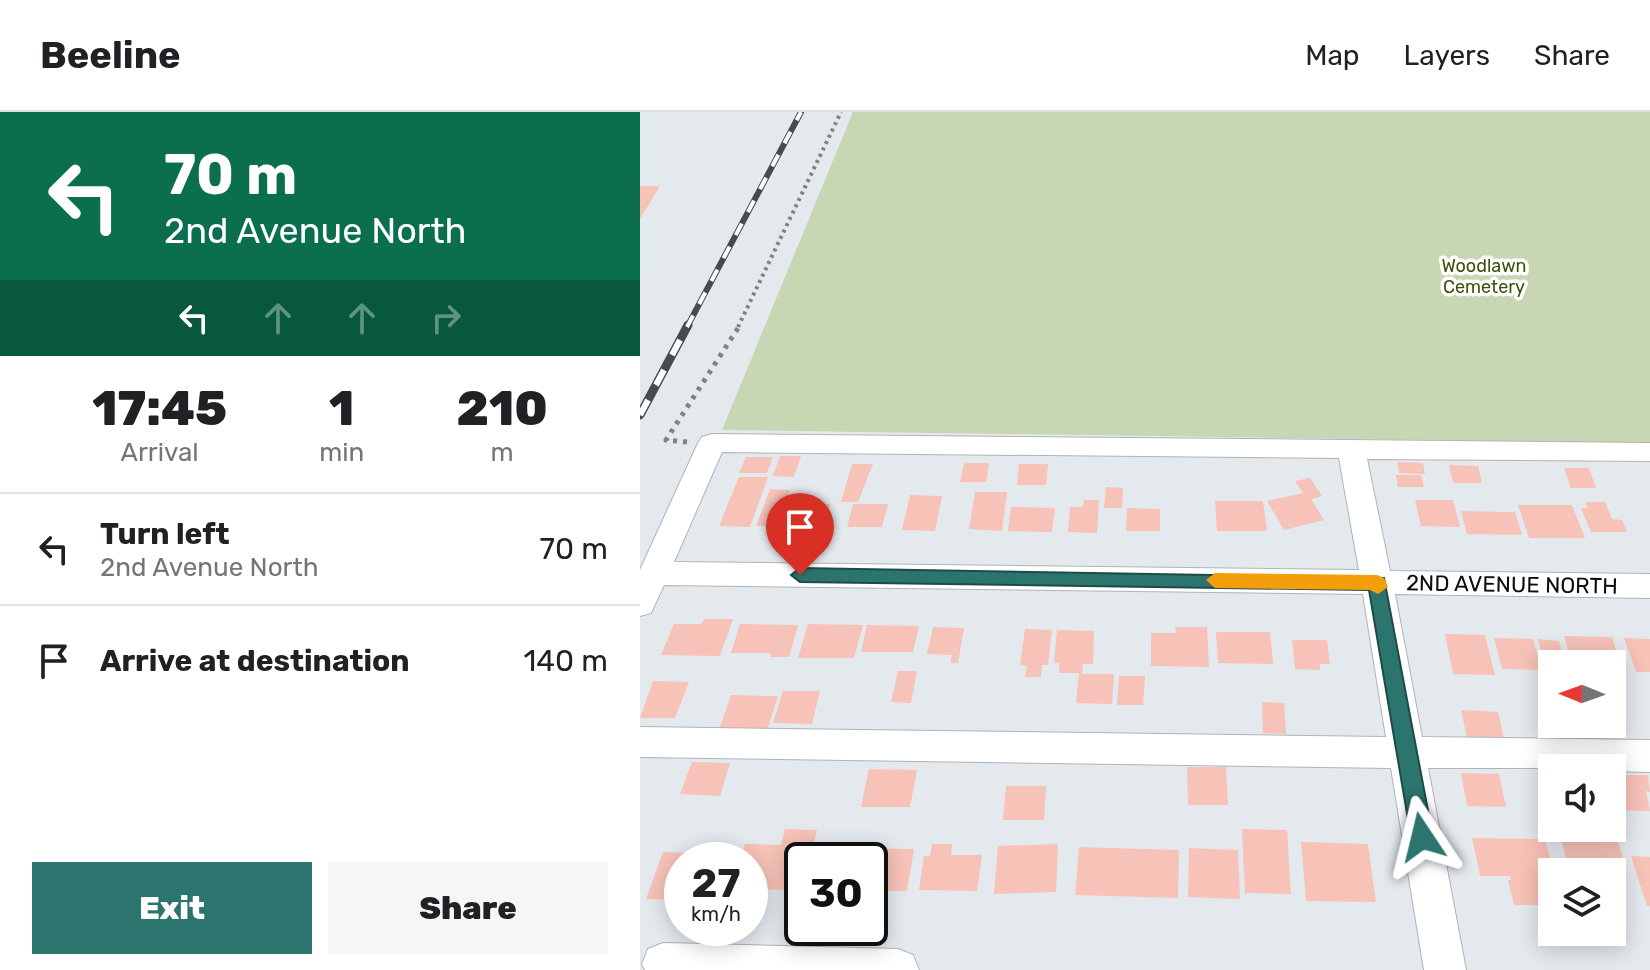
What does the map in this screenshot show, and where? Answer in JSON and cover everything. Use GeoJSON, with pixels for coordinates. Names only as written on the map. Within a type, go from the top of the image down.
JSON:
{"type":"FeatureCollection","features":[{"type":"Feature","properties":{"kind":"street"},"geometry":{"type":"LineString","coordinates":[[640,604],[712,443],[1650,452]]}},
{"type":"Feature","properties":{"kind":"street"},"geometry":{"type":"LineString","coordinates":[[1351,448],[1445,970]]}},
{"type":"Feature","properties":{"kind":"street","name":"2ND AVENUE NORTH"},"geometry":{"type":"LineString","coordinates":[[654,573],[1650,586]]}},
{"type":"Feature","properties":{"kind":"street"},"geometry":{"type":"LineString","coordinates":[[640,742],[1650,756]]}},
{"type":"Feature","properties":{"kind":"street"},"geometry":{"type":"LineString","coordinates":[[663,964],[898,970]]}},
{"type":"Feature","properties":{"kind":"path"},"geometry":{"type":"LineString","coordinates":[[712,443],[666,440],[747,314],[841,112]]}},
{"type":"Feature","properties":{"kind":"green space","name":"Woodlawn Cemetery"},"geometry":{"type":"Polygon","coordinates":[[[853,112],[1650,112],[1650,443],[722,430],[853,112]]]}},
{"type":"Feature","properties":{"kind":"building"},"geometry":{"type":"Polygon","coordinates":[[[640,186],[660,186],[640,219],[640,186]]]}},
{"type":"Feature","properties":{"kind":"building"},"geometry":{"type":"Polygon","coordinates":[[[780,456],[801,456],[794,477],[773,476],[780,456]]]}},
{"type":"Feature","properties":{"kind":"building"},"geometry":{"type":"Polygon","coordinates":[[[746,457],[773,457],[767,473],[739,473],[746,457]]]}},
{"type":"Feature","properties":{"kind":"building"},"geometry":{"type":"Polygon","coordinates":[[[1397,462],[1423,463],[1425,474],[1399,473],[1397,462]]]}},
{"type":"Feature","properties":{"kind":"building"},"geometry":{"type":"Polygon","coordinates":[[[964,463],[989,463],[986,482],[960,482],[964,463]]]}},
{"type":"Feature","properties":{"kind":"building"},"geometry":{"type":"Polygon","coordinates":[[[852,464],[873,464],[858,502],[841,502],[852,464]]]}},
{"type":"Feature","properties":{"kind":"building"},"geometry":{"type":"Polygon","coordinates":[[[1019,464],[1048,464],[1046,485],[1017,485],[1019,464]]]}},
{"type":"Feature","properties":{"kind":"building"},"geometry":{"type":"Polygon","coordinates":[[[1449,465],[1478,466],[1482,483],[1453,483],[1449,465]]]}},
{"type":"Feature","properties":{"kind":"building"},"geometry":{"type":"Polygon","coordinates":[[[1564,468],[1589,468],[1596,488],[1571,488],[1564,468]]]}},
{"type":"Feature","properties":{"kind":"building"},"geometry":{"type":"Polygon","coordinates":[[[1396,475],[1421,475],[1424,487],[1398,487],[1396,475]]]}},
{"type":"Feature","properties":{"kind":"building"},"geometry":{"type":"Polygon","coordinates":[[[739,477],[768,477],[750,527],[719,526],[739,477]]]}},
{"type":"Feature","properties":{"kind":"building"},"geometry":{"type":"Polygon","coordinates":[[[1310,478],[1322,496],[1311,499],[1324,520],[1284,530],[1267,501],[1303,493],[1295,481],[1310,478]]]}},
{"type":"Feature","properties":{"kind":"building"},"geometry":{"type":"Polygon","coordinates":[[[1106,487],[1123,488],[1122,508],[1104,508],[1106,487]]]}},
{"type":"Feature","properties":{"kind":"building"},"geometry":{"type":"Polygon","coordinates":[[[770,489],[790,490],[777,526],[756,526],[770,489]]]}},
{"type":"Feature","properties":{"kind":"building"},"geometry":{"type":"Polygon","coordinates":[[[975,492],[1007,492],[1002,531],[969,529],[975,492]]]}},
{"type":"Feature","properties":{"kind":"building"},"geometry":{"type":"Polygon","coordinates":[[[910,495],[942,496],[935,531],[902,530],[910,495]]]}},
{"type":"Feature","properties":{"kind":"building"},"geometry":{"type":"Polygon","coordinates":[[[804,497],[817,497],[815,504],[830,504],[824,526],[795,526],[804,497]]]}},
{"type":"Feature","properties":{"kind":"building"},"geometry":{"type":"Polygon","coordinates":[[[1084,500],[1099,500],[1097,533],[1068,532],[1070,507],[1083,507],[1084,500]]]}},
{"type":"Feature","properties":{"kind":"building"},"geometry":{"type":"Polygon","coordinates":[[[1415,500],[1453,500],[1460,527],[1421,526],[1415,500]]]}},
{"type":"Feature","properties":{"kind":"building"},"geometry":{"type":"Polygon","coordinates":[[[1215,501],[1263,501],[1267,531],[1217,531],[1215,501]]]}},
{"type":"Feature","properties":{"kind":"building"},"geometry":{"type":"Polygon","coordinates":[[[1585,502],[1605,502],[1612,519],[1622,520],[1627,532],[1591,532],[1581,508],[1588,508],[1585,502]]]}},
{"type":"Feature","properties":{"kind":"building"},"geometry":{"type":"Polygon","coordinates":[[[853,504],[888,504],[882,527],[847,527],[853,504]]]}},
{"type":"Feature","properties":{"kind":"building"},"geometry":{"type":"Polygon","coordinates":[[[1518,505],[1572,505],[1585,538],[1529,538],[1518,505]]]}},
{"type":"Feature","properties":{"kind":"building"},"geometry":{"type":"Polygon","coordinates":[[[1011,507],[1055,508],[1052,532],[1008,531],[1011,507]]]}},
{"type":"Feature","properties":{"kind":"building"},"geometry":{"type":"Polygon","coordinates":[[[1127,508],[1160,509],[1160,531],[1126,531],[1127,508]]]}},
{"type":"Feature","properties":{"kind":"building"},"geometry":{"type":"Polygon","coordinates":[[[1461,511],[1515,512],[1522,535],[1467,534],[1461,511]]]}},
{"type":"Feature","properties":{"kind":"building"},"geometry":{"type":"Polygon","coordinates":[[[704,619],[733,619],[720,656],[661,655],[674,624],[701,624],[704,619]]]}},
{"type":"Feature","properties":{"kind":"building"},"geometry":{"type":"Polygon","coordinates":[[[740,624],[798,625],[789,657],[770,657],[771,653],[731,653],[740,624]]]}},
{"type":"Feature","properties":{"kind":"building"},"geometry":{"type":"Polygon","coordinates":[[[808,624],[863,625],[854,658],[798,658],[808,624]]]}},
{"type":"Feature","properties":{"kind":"building"},"geometry":{"type":"Polygon","coordinates":[[[867,625],[919,626],[913,652],[861,652],[867,625]]]}},
{"type":"Feature","properties":{"kind":"building"},"geometry":{"type":"Polygon","coordinates":[[[933,627],[964,628],[958,663],[950,663],[952,655],[927,654],[933,627]]]}},
{"type":"Feature","properties":{"kind":"building"},"geometry":{"type":"Polygon","coordinates":[[[1175,627],[1207,627],[1209,667],[1151,666],[1151,633],[1176,633],[1175,627]]]}},
{"type":"Feature","properties":{"kind":"building"},"geometry":{"type":"Polygon","coordinates":[[[1025,629],[1052,630],[1048,665],[1042,665],[1041,677],[1025,677],[1027,666],[1020,665],[1025,629]]]}},
{"type":"Feature","properties":{"kind":"building"},"geometry":{"type":"Polygon","coordinates":[[[1057,630],[1094,631],[1093,664],[1083,664],[1082,674],[1114,674],[1112,704],[1076,703],[1079,673],[1059,673],[1059,663],[1054,663],[1057,630]]]}},
{"type":"Feature","properties":{"kind":"building"},"geometry":{"type":"Polygon","coordinates":[[[1216,632],[1270,632],[1273,664],[1218,663],[1216,632]]]}},
{"type":"Feature","properties":{"kind":"building"},"geometry":{"type":"Polygon","coordinates":[[[1445,634],[1485,635],[1495,675],[1453,674],[1445,634]]]}},
{"type":"Feature","properties":{"kind":"building"},"geometry":{"type":"Polygon","coordinates":[[[1564,636],[1612,637],[1616,650],[1568,650],[1564,636]]]}},
{"type":"Feature","properties":{"kind":"building"},"geometry":{"type":"Polygon","coordinates":[[[1494,638],[1533,639],[1538,670],[1502,669],[1494,638]]]}},
{"type":"Feature","properties":{"kind":"building"},"geometry":{"type":"Polygon","coordinates":[[[1624,638],[1650,639],[1650,672],[1636,672],[1624,638]]]}},
{"type":"Feature","properties":{"kind":"building"},"geometry":{"type":"Polygon","coordinates":[[[1538,639],[1559,641],[1561,650],[1541,650],[1538,639]]]}},
{"type":"Feature","properties":{"kind":"building"},"geometry":{"type":"Polygon","coordinates":[[[1292,640],[1327,640],[1330,664],[1320,664],[1320,670],[1295,669],[1292,640]]]}},
{"type":"Feature","properties":{"kind":"building"},"geometry":{"type":"Polygon","coordinates":[[[898,671],[917,671],[911,703],[891,702],[898,671]]]}},
{"type":"Feature","properties":{"kind":"building"},"geometry":{"type":"Polygon","coordinates":[[[1119,676],[1145,676],[1143,705],[1117,705],[1119,676]]]}},
{"type":"Feature","properties":{"kind":"building"},"geometry":{"type":"Polygon","coordinates":[[[653,681],[689,682],[675,718],[640,718],[653,681]]]}},
{"type":"Feature","properties":{"kind":"building"},"geometry":{"type":"Polygon","coordinates":[[[783,691],[820,691],[812,724],[773,723],[783,691]]]}},
{"type":"Feature","properties":{"kind":"building"},"geometry":{"type":"Polygon","coordinates":[[[731,695],[778,696],[767,731],[719,730],[731,695]]]}},
{"type":"Feature","properties":{"kind":"building"},"geometry":{"type":"Polygon","coordinates":[[[1262,702],[1284,703],[1286,734],[1263,733],[1262,702]]]}},
{"type":"Feature","properties":{"kind":"building"},"geometry":{"type":"Polygon","coordinates":[[[1461,710],[1498,712],[1505,744],[1468,742],[1461,710]]]}},
{"type":"Feature","properties":{"kind":"building"},"geometry":{"type":"Polygon","coordinates":[[[692,762],[730,763],[720,796],[680,794],[692,762]]]}},
{"type":"Feature","properties":{"kind":"building"},"geometry":{"type":"Polygon","coordinates":[[[1187,767],[1226,767],[1228,805],[1188,805],[1187,767]]]}},
{"type":"Feature","properties":{"kind":"building"},"geometry":{"type":"Polygon","coordinates":[[[869,769],[917,770],[910,807],[861,807],[869,769]]]}},
{"type":"Feature","properties":{"kind":"building"},"geometry":{"type":"Polygon","coordinates":[[[1461,773],[1499,774],[1506,807],[1467,806],[1461,773]]]}},
{"type":"Feature","properties":{"kind":"building"},"geometry":{"type":"Polygon","coordinates":[[[1626,775],[1648,775],[1650,792],[1646,791],[1650,811],[1626,810],[1626,775]]]}},
{"type":"Feature","properties":{"kind":"building"},"geometry":{"type":"Polygon","coordinates":[[[1006,786],[1046,786],[1044,820],[1003,820],[1006,786]]]}},
{"type":"Feature","properties":{"kind":"building"},"geometry":{"type":"Polygon","coordinates":[[[785,829],[817,830],[814,842],[784,842],[784,890],[768,889],[768,845],[781,845],[785,829]]]}},
{"type":"Feature","properties":{"kind":"building"},"geometry":{"type":"Polygon","coordinates":[[[1242,829],[1287,830],[1291,894],[1245,893],[1242,829]]]}},
{"type":"Feature","properties":{"kind":"building"},"geometry":{"type":"Polygon","coordinates":[[[1472,838],[1538,839],[1538,842],[1546,842],[1550,858],[1538,858],[1538,905],[1514,905],[1508,880],[1511,880],[1510,876],[1480,876],[1472,838]]]}},
{"type":"Feature","properties":{"kind":"building"},"geometry":{"type":"Polygon","coordinates":[[[1301,842],[1368,844],[1376,902],[1306,901],[1301,842]]]}},
{"type":"Feature","properties":{"kind":"building"},"geometry":{"type":"Polygon","coordinates":[[[1562,842],[1618,842],[1623,858],[1566,858],[1562,842]]]}},
{"type":"Feature","properties":{"kind":"building"},"geometry":{"type":"Polygon","coordinates":[[[932,844],[952,844],[951,855],[982,855],[977,891],[919,890],[924,856],[930,856],[932,844]]]}},
{"type":"Feature","properties":{"kind":"building"},"geometry":{"type":"Polygon","coordinates":[[[1058,844],[1056,892],[994,894],[998,846],[1058,844]]]}},
{"type":"Feature","properties":{"kind":"building"},"geometry":{"type":"Polygon","coordinates":[[[1079,847],[1179,850],[1178,898],[1075,895],[1079,847]]]}},
{"type":"Feature","properties":{"kind":"building"},"geometry":{"type":"Polygon","coordinates":[[[1189,848],[1238,850],[1240,899],[1188,897],[1189,848]]]}},
{"type":"Feature","properties":{"kind":"building"},"geometry":{"type":"Polygon","coordinates":[[[888,849],[914,849],[907,891],[888,891],[888,849]]]}},
{"type":"Feature","properties":{"kind":"building"},"geometry":{"type":"Polygon","coordinates":[[[663,852],[664,852],[664,900],[646,899],[663,852]]]}},
{"type":"Feature","properties":{"kind":"building"},"geometry":{"type":"Polygon","coordinates":[[[1631,856],[1650,857],[1650,906],[1647,906],[1631,856]]]}},
{"type":"Feature","properties":{"kind":"railway"},"geometry":{"type":"LineString","coordinates":[[687,327],[801,112]]}},
{"type":"Feature","properties":{"kind":"railway"},"geometry":{"type":"LineString","coordinates":[[640,415],[688,325]]}},
{"type":"Feature","properties":{"kind":"slow traffic"},"geometry":{"type":"LineString","coordinates":[[1215,580],[1377,583],[1378,587]]}},
{"type":"Feature","properties":{"kind":"route"},"geometry":{"type":"LineString","coordinates":[[800,575],[1377,583],[1422,837]]}}]}
